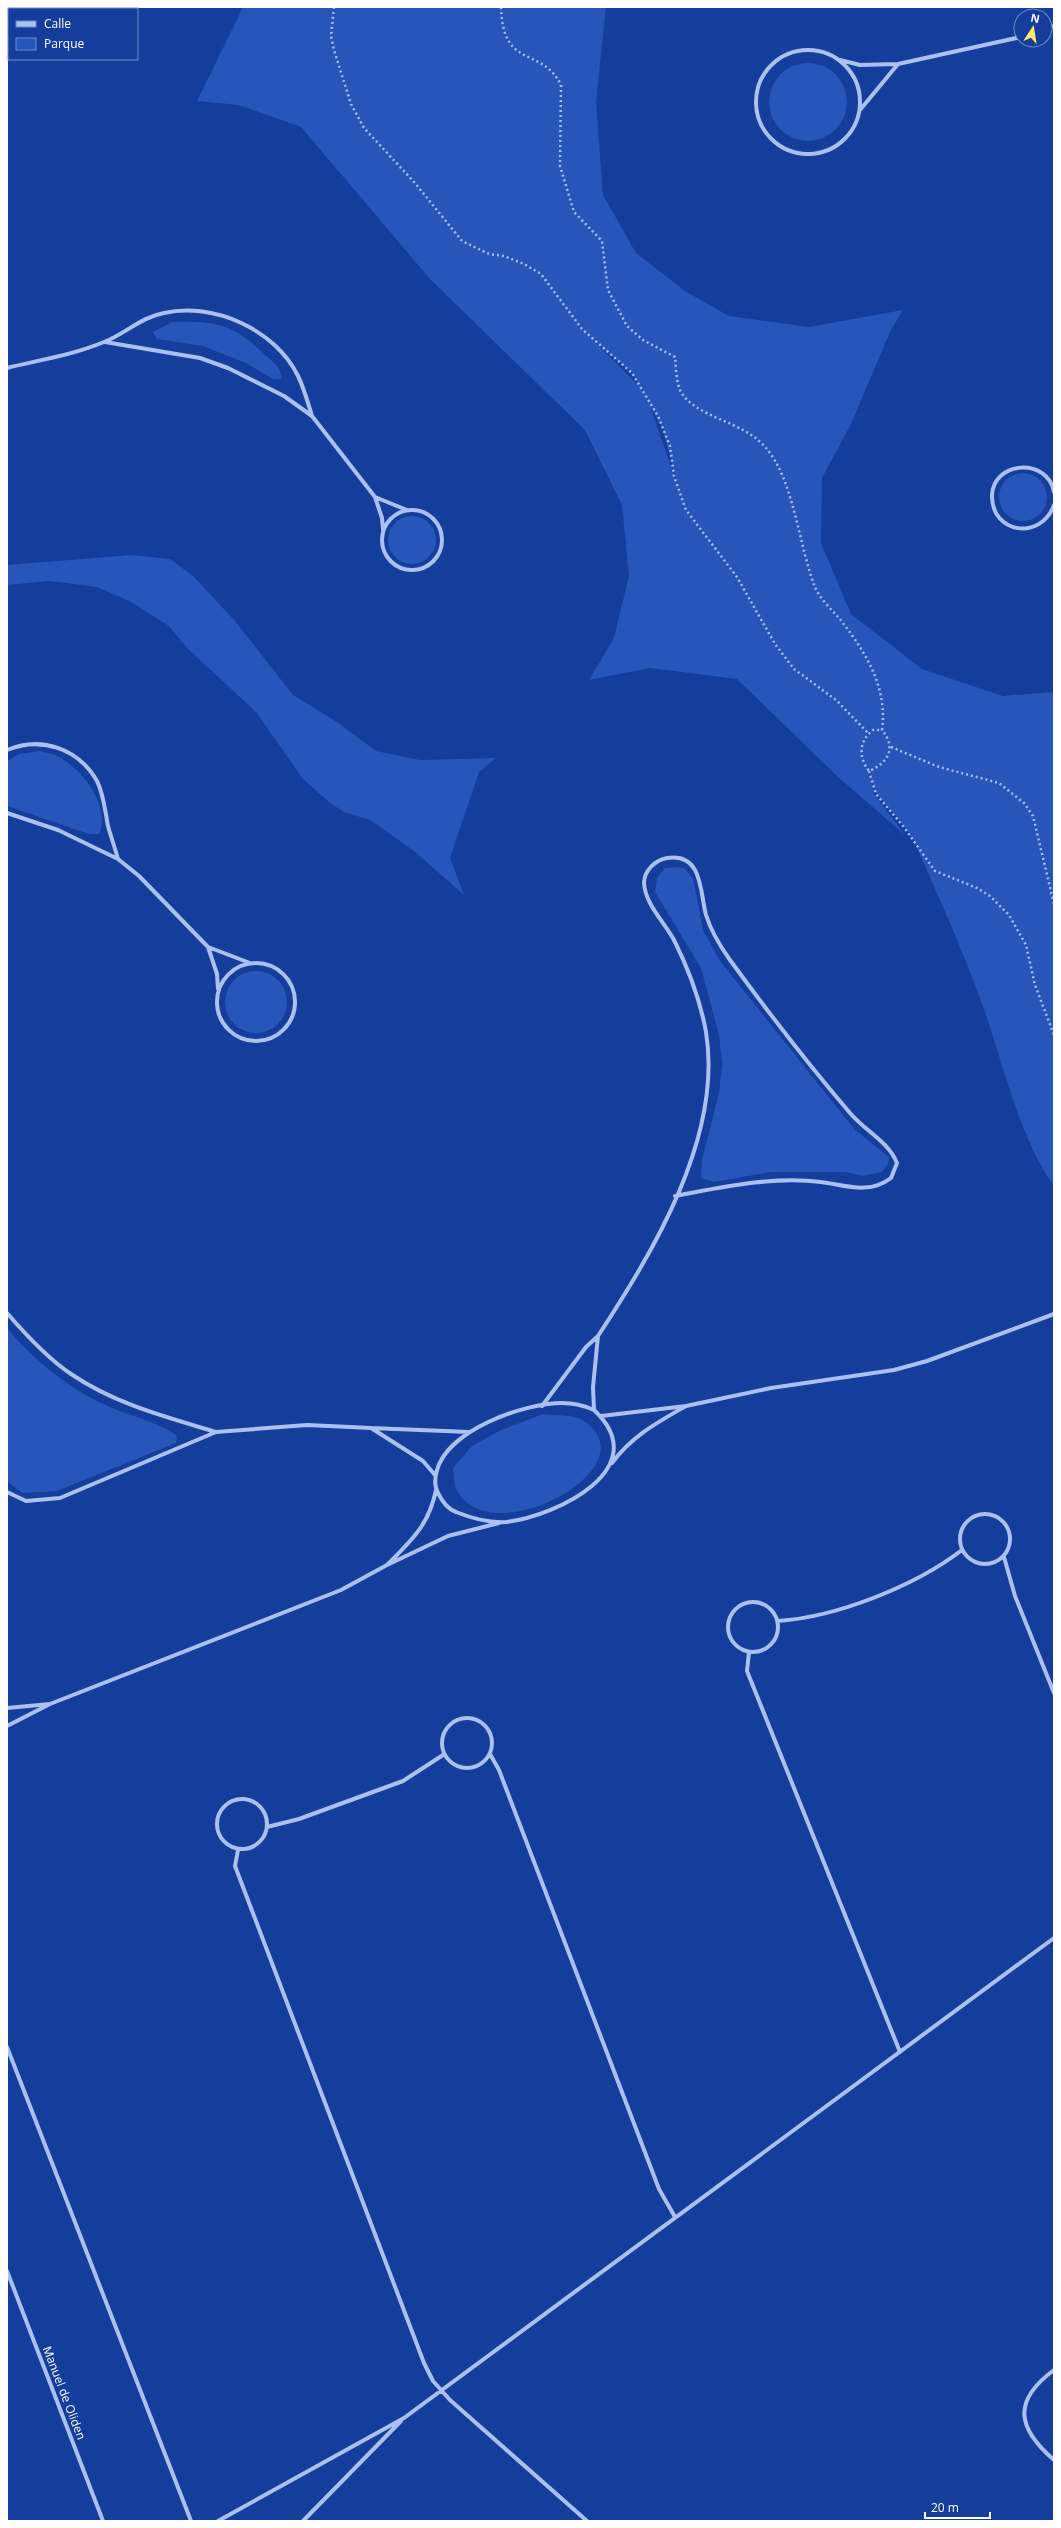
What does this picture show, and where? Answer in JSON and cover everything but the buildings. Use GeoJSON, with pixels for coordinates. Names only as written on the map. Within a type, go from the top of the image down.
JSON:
{"type":"FeatureCollection","features":[{"type":"Feature","properties":{"kind":"street"},"geometry":{"type":"LineString","coordinates":[[838,59],[849,69],[856,82],[860,96],[859,110],[854,127],[842,142],[827,150],[809,154],[791,151],[775,143],[763,130],[758,118],[755,95],[761,78],[772,64],[787,54],[804,50],[822,52],[838,59],[860,65],[898,64],[1013,39]]}},
{"type":"Feature","properties":{"kind":"street"},"geometry":{"type":"LineString","coordinates":[[859,110],[898,64]]}},
{"type":"Feature","properties":{"kind":"street"},"geometry":{"type":"LineString","coordinates":[[7,368],[50,359],[105,342],[140,321],[163,313],[188,309],[216,313],[237,320],[263,336],[284,356],[298,375],[312,416]]}},
{"type":"Feature","properties":{"kind":"street"},"geometry":{"type":"LineString","coordinates":[[105,342],[167,351],[200,358],[228,368],[284,396],[312,416],[375,497],[381,514],[384,551],[389,560],[397,566],[417,570],[427,566],[440,550],[440,530],[428,514],[418,510],[407,510],[375,497]]}},
{"type":"Feature","properties":{"kind":"street"},"geometry":{"type":"LineString","coordinates":[[1054,483],[1042,472],[1032,468],[1011,469],[1002,475],[992,494],[997,515],[1005,523],[1014,528],[1025,529],[1035,527],[1053,512],[1054,505]]}},
{"type":"Feature","properties":{"kind":"street"},"geometry":{"type":"LineString","coordinates":[[1049,480],[1054,492]]}},
{"type":"Feature","properties":{"kind":"street"},"geometry":{"type":"LineString","coordinates":[[383,530],[392,517],[407,510]]}},
{"type":"Feature","properties":{"kind":"street"},"geometry":{"type":"LineString","coordinates":[[7,750],[25,743],[41,743],[65,750],[78,759],[88,769],[99,788],[118,859]]}},
{"type":"Feature","properties":{"kind":"street"},"geometry":{"type":"LineString","coordinates":[[7,813],[58,830],[118,859],[138,876],[208,947],[250,964],[264,964],[276,968],[287,977],[293,989],[295,1002],[293,1016],[281,1032],[264,1041],[250,1041],[238,1037],[227,1028],[220,1017],[217,1004],[219,990],[218,974],[208,947]]}},
{"type":"Feature","properties":{"kind":"street"},"geometry":{"type":"LineString","coordinates":[[542,1406],[586,1347],[598,1336],[648,1257],[694,1153],[703,1123],[710,1067],[703,1015],[694,985],[673,937],[646,894],[644,881],[648,871],[655,863],[666,858],[676,858],[687,862],[694,868],[700,879],[705,913],[720,947],[852,1115],[893,1152],[897,1163],[891,1178],[873,1188],[861,1189],[797,1180],[710,1189],[675,1196]]}},
{"type":"Feature","properties":{"kind":"street"},"geometry":{"type":"LineString","coordinates":[[219,990],[231,972],[250,964]]}},
{"type":"Feature","properties":{"kind":"street"},"geometry":{"type":"LineString","coordinates":[[7,1313],[39,1347],[71,1374],[88,1385],[140,1409],[216,1432]]}},
{"type":"Feature","properties":{"kind":"street"},"geometry":{"type":"LineString","coordinates":[[600,1416],[686,1406],[771,1388],[894,1370],[927,1361],[1054,1314]]}},
{"type":"Feature","properties":{"kind":"street"},"geometry":{"type":"LineString","coordinates":[[594,1410],[593,1387],[598,1336]]}},
{"type":"Feature","properties":{"kind":"street"},"geometry":{"type":"LineString","coordinates":[[387,1566],[422,1526],[432,1509],[436,1489],[435,1476],[438,1464],[451,1447],[469,1432],[500,1418],[542,1406],[560,1403],[581,1404],[594,1410],[600,1416],[612,1435],[612,1463]]}},
{"type":"Feature","properties":{"kind":"street"},"geometry":{"type":"LineString","coordinates":[[7,1726],[50,1704],[341,1590],[448,1536],[544,1513],[584,1492],[605,1474],[624,1447],[643,1431],[686,1406]]}},
{"type":"Feature","properties":{"kind":"street"},"geometry":{"type":"LineString","coordinates":[[7,1492],[26,1501],[60,1498],[216,1432],[307,1425],[469,1432]]}},
{"type":"Feature","properties":{"kind":"street"},"geometry":{"type":"LineString","coordinates":[[371,1428],[423,1461],[435,1476]]}},
{"type":"Feature","properties":{"kind":"street"},"geometry":{"type":"LineString","coordinates":[[436,1489],[442,1501],[452,1510],[484,1520],[505,1522]]}},
{"type":"Feature","properties":{"kind":"street"},"geometry":{"type":"LineString","coordinates":[[985,1514],[1001,1519],[1010,1533],[1011,1542],[1004,1557],[990,1564],[982,1565],[967,1557],[962,1550],[960,1538],[963,1526],[972,1518],[985,1514]]}},
{"type":"Feature","properties":{"kind":"street"},"geometry":{"type":"LineString","coordinates":[[778,1621],[802,1619],[832,1613],[921,1577],[938,1568],[962,1550]]}},
{"type":"Feature","properties":{"kind":"street"},"geometry":{"type":"LineString","coordinates":[[1004,1557],[1015,1596],[1054,1693]]}},
{"type":"Feature","properties":{"kind":"street"},"geometry":{"type":"LineString","coordinates":[[752,1602],[761,1603],[768,1607],[778,1621],[778,1630],[771,1645],[765,1650],[749,1652],[734,1645],[727,1630],[730,1614],[736,1608],[752,1602]]}},
{"type":"Feature","properties":{"kind":"street"},"geometry":{"type":"LineString","coordinates":[[749,1652],[747,1671],[900,2052]]}},
{"type":"Feature","properties":{"kind":"street"},"geometry":{"type":"LineString","coordinates":[[7,1708],[50,1704]]}},
{"type":"Feature","properties":{"kind":"street"},"geometry":{"type":"LineString","coordinates":[[466,1718],[474,1719],[488,1729],[492,1737],[490,1754],[485,1761],[471,1768],[455,1766],[443,1755],[442,1738],[444,1730],[454,1721],[466,1718]]}},
{"type":"Feature","properties":{"kind":"street"},"geometry":{"type":"LineString","coordinates":[[490,1754],[499,1770],[659,2189],[676,2217]]}},
{"type":"Feature","properties":{"kind":"street"},"geometry":{"type":"LineString","coordinates":[[267,1827],[299,1819],[403,1781],[443,1755]]}},
{"type":"Feature","properties":{"kind":"street"},"geometry":{"type":"LineString","coordinates":[[241,1799],[257,1804],[265,1814],[267,1827],[260,1842],[246,1850],[238,1850],[224,1842],[216,1828],[220,1812],[225,1805],[241,1799]]}},
{"type":"Feature","properties":{"kind":"street"},"geometry":{"type":"LineString","coordinates":[[238,1850],[235,1866],[424,2363],[441,2390],[587,2521]]}},
{"type":"Feature","properties":{"kind":"street"},"geometry":{"type":"LineString","coordinates":[[218,2521],[404,2418],[1054,1938]]}},
{"type":"Feature","properties":{"kind":"street"},"geometry":{"type":"LineString","coordinates":[[7,2047],[191,2521]]}},
{"type":"Feature","properties":{"kind":"street","name":"Manuel de Oliden"},"geometry":{"type":"LineString","coordinates":[[7,2271],[103,2521]]}},
{"type":"Feature","properties":{"kind":"street"},"geometry":{"type":"LineString","coordinates":[[1054,2370],[1037,2385],[1027,2401],[1024,2415],[1026,2428],[1032,2440],[1054,2460]]}},
{"type":"Feature","properties":{"kind":"street"},"geometry":{"type":"LineString","coordinates":[[303,2521],[404,2418]]}},
{"type":"Feature","properties":{"kind":"path"},"geometry":{"type":"LineString","coordinates":[[334,7],[331,36],[334,50],[351,104],[364,128],[415,183],[462,241],[489,254],[504,256],[524,264],[541,274],[582,329],[632,373],[658,416],[670,446],[674,476],[686,510],[736,577],[775,644],[794,669],[836,700],[868,733]]}},
{"type":"Feature","properties":{"kind":"path"},"geometry":{"type":"LineString","coordinates":[[501,7],[506,35],[515,51],[544,64],[557,78],[561,86],[560,166],[574,212],[602,241],[605,250],[606,277],[614,303],[635,334],[675,357],[678,380],[684,397],[696,407],[711,416],[724,420],[751,433],[766,447],[774,458],[791,502],[799,536],[816,588],[858,644],[878,681],[885,714],[882,730]]}},
{"type":"Feature","properties":{"kind":"path"},"geometry":{"type":"LineString","coordinates":[[869,771],[884,762],[891,747],[888,737],[882,730],[873,730],[868,733],[863,741],[861,752],[862,763],[869,771],[876,794],[904,826],[935,871],[977,888],[994,899],[1009,915],[1026,945],[1035,985],[1054,1035]]}},
{"type":"Feature","properties":{"kind":"path"},"geometry":{"type":"LineString","coordinates":[[891,747],[939,767],[999,783],[1024,803],[1033,816],[1054,904]]}},
{"type":"Feature","properties":{"kind":"green space"},"geometry":{"type":"Polygon","coordinates":[[[243,7],[334,7],[332,21],[335,7],[606,7],[596,102],[603,195],[636,253],[685,291],[729,316],[809,327],[903,310],[890,332],[851,424],[822,478],[821,543],[851,614],[922,669],[1003,696],[1054,692],[1054,1186],[1033,1149],[1015,1106],[976,988],[957,939],[922,858],[904,826],[877,794],[871,780],[874,794],[905,835],[838,777],[737,679],[650,668],[589,680],[614,638],[629,576],[622,505],[585,430],[430,279],[301,127],[239,105],[197,101],[243,7]],[[594,341],[638,385],[633,374],[594,341]],[[650,406],[679,489],[662,427],[650,406]]]}},
{"type":"Feature","properties":{"kind":"green space"},"geometry":{"type":"Polygon","coordinates":[[[800,63],[816,63],[830,69],[841,80],[847,94],[847,110],[841,124],[830,135],[816,141],[800,141],[786,135],[775,124],[769,110],[769,94],[775,80],[786,69],[800,63]]]}},
{"type":"Feature","properties":{"kind":"green space"},"geometry":{"type":"Polygon","coordinates":[[[172,322],[201,322],[223,326],[234,331],[254,345],[274,363],[280,371],[282,379],[273,379],[246,363],[203,346],[157,339],[153,332],[172,322]]]}},
{"type":"Feature","properties":{"kind":"green space"},"geometry":{"type":"Polygon","coordinates":[[[1023,473],[1032,475],[1040,480],[1045,488],[1047,497],[1045,506],[1040,514],[1032,519],[1023,521],[1014,519],[1006,514],[1001,506],[999,497],[1001,488],[1006,480],[1014,475],[1023,473]]]}},
{"type":"Feature","properties":{"kind":"green space"},"geometry":{"type":"Polygon","coordinates":[[[412,516],[421,518],[429,523],[434,531],[436,540],[434,549],[429,557],[421,562],[412,564],[403,562],[395,557],[390,549],[388,540],[390,531],[395,523],[403,518],[412,516]]]}},
{"type":"Feature","properties":{"kind":"green space"},"geometry":{"type":"Polygon","coordinates":[[[132,555],[170,559],[193,576],[235,621],[293,695],[337,722],[376,751],[420,760],[496,758],[479,772],[450,858],[464,895],[414,851],[370,820],[344,812],[330,803],[303,779],[256,712],[187,648],[169,626],[131,602],[97,587],[50,581],[7,585],[7,565],[132,555]]]}},
{"type":"Feature","properties":{"kind":"green space"},"geometry":{"type":"Polygon","coordinates":[[[40,751],[61,758],[78,771],[86,780],[93,790],[101,812],[102,823],[99,834],[89,834],[7,806],[7,761],[19,754],[40,751]]]}},
{"type":"Feature","properties":{"kind":"green space"},"geometry":{"type":"Polygon","coordinates":[[[665,868],[684,868],[693,878],[703,930],[720,961],[855,1130],[889,1157],[888,1164],[882,1172],[863,1176],[845,1172],[771,1172],[714,1182],[701,1178],[702,1160],[719,1093],[722,1064],[719,1035],[701,968],[655,892],[657,878],[665,868]]]}},
{"type":"Feature","properties":{"kind":"green space"},"geometry":{"type":"Polygon","coordinates":[[[250,971],[262,971],[278,980],[285,990],[287,1002],[285,1014],[278,1024],[262,1033],[250,1033],[239,1028],[230,1019],[225,1008],[225,996],[230,985],[239,976],[250,971]]]}},
{"type":"Feature","properties":{"kind":"green space"},"geometry":{"type":"Polygon","coordinates":[[[7,1328],[29,1352],[54,1374],[82,1392],[118,1411],[153,1423],[169,1431],[177,1436],[176,1443],[57,1491],[22,1493],[7,1481],[7,1328]]]}},
{"type":"Feature","properties":{"kind":"green space"},"geometry":{"type":"Polygon","coordinates":[[[543,1414],[578,1418],[582,1420],[599,1438],[598,1459],[584,1479],[561,1496],[532,1508],[502,1513],[476,1508],[457,1491],[454,1483],[453,1468],[472,1446],[499,1431],[543,1414]]]}}]}
